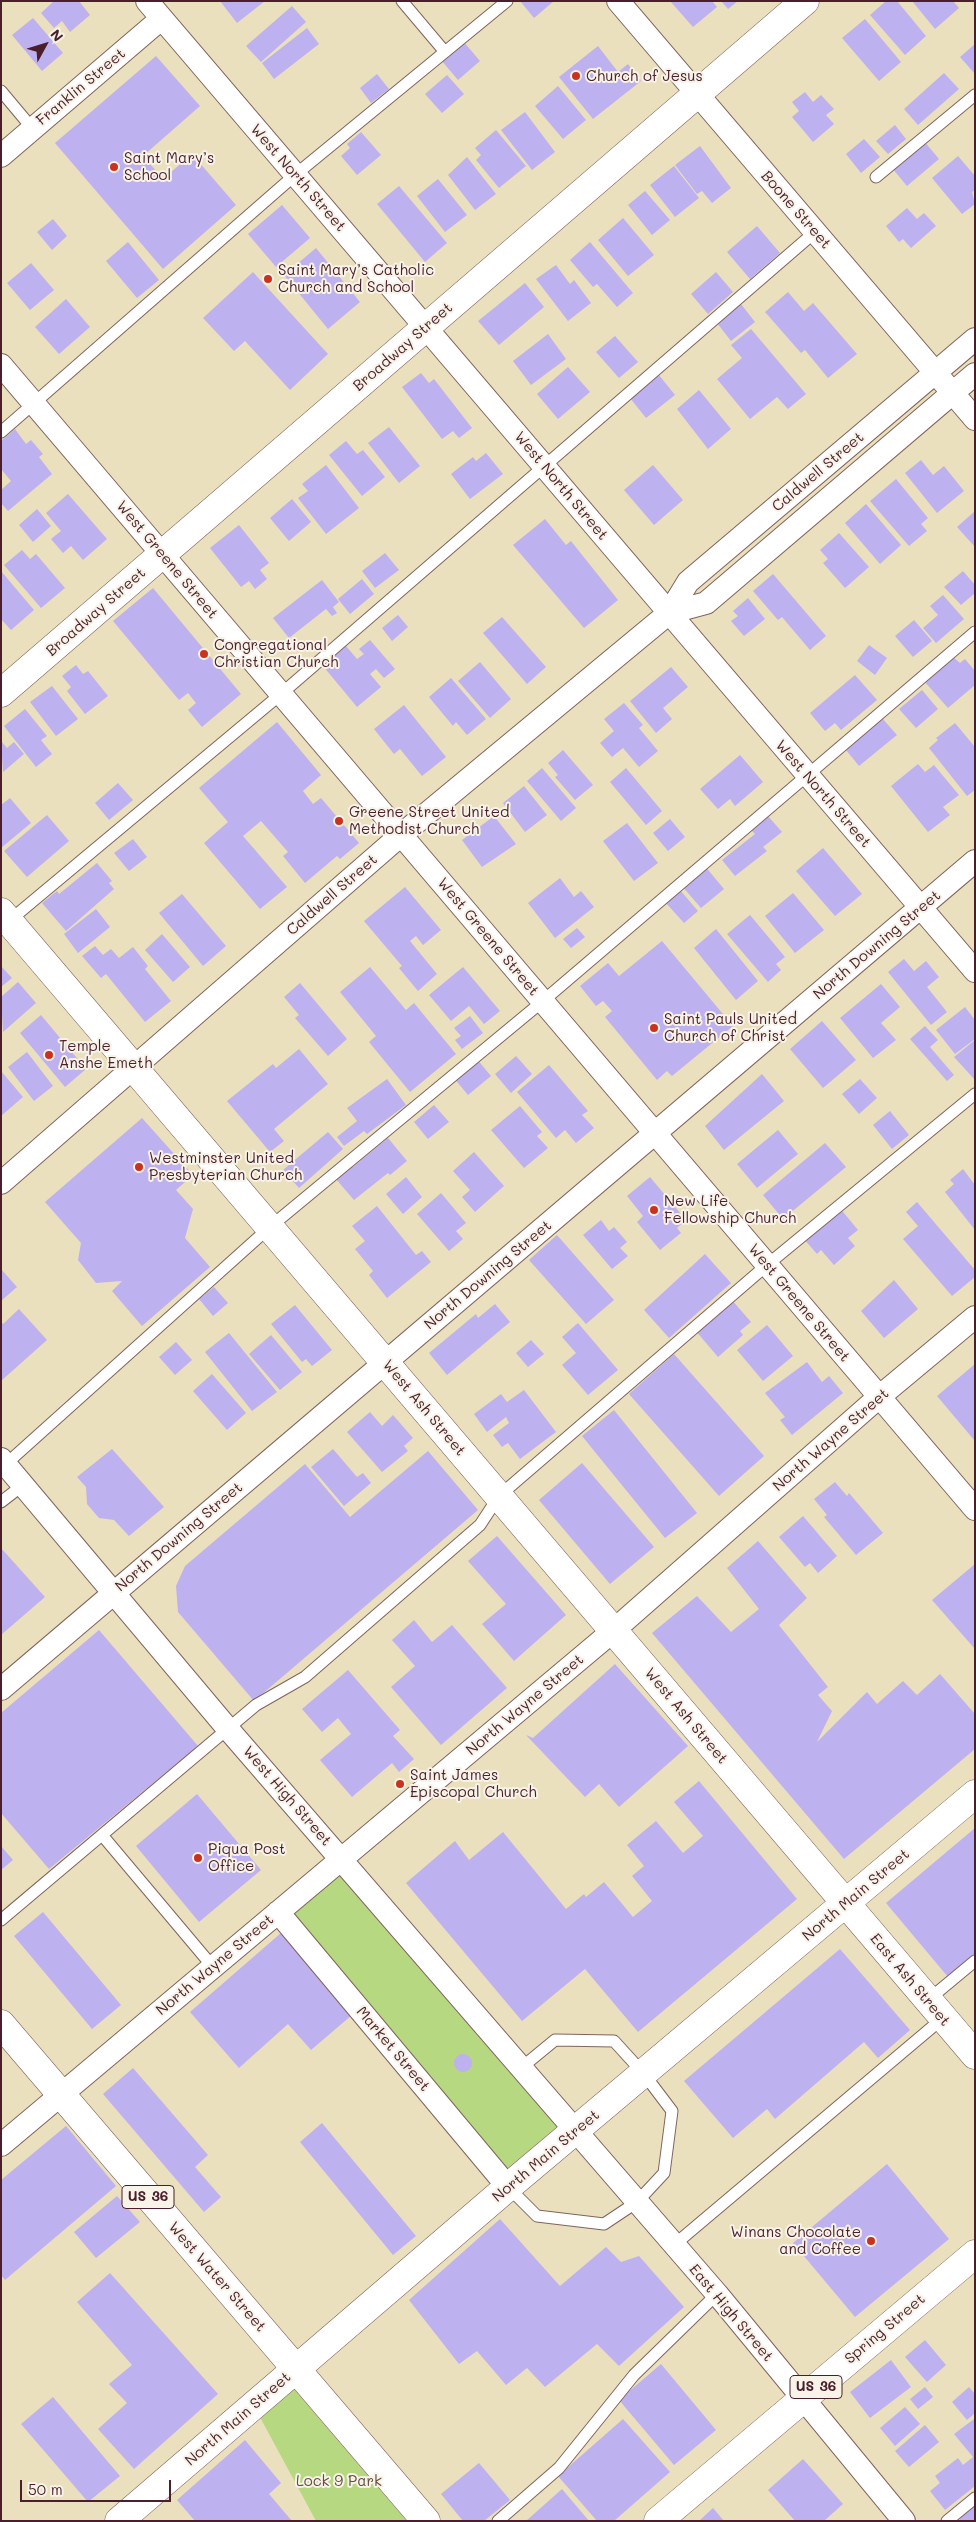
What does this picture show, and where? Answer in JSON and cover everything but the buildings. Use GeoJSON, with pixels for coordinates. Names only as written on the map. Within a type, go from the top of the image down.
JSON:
{"type":"FeatureCollection","features":[{"type":"Feature","properties":{"kind":"street","name":"West North Street"},"geometry":{"type":"LineString","coordinates":[[147,1],[975,971]]}},
{"type":"Feature","properties":{"kind":"street","name":"Boone Street"},"geometry":{"type":"LineString","coordinates":[[618,1],[975,419]]}},
{"type":"Feature","properties":{"kind":"street","name":"Broadway Street"},"geometry":{"type":"LineString","coordinates":[[1,693],[805,1]]}},
{"type":"Feature","properties":{"kind":"street","name":"Franklin Street"},"geometry":{"type":"LineString","coordinates":[[1,156],[162,19]]}},
{"type":"Feature","properties":{"kind":"street","name":"Caldwell Street"},"geometry":{"type":"LineString","coordinates":[[1,1183],[401,834],[669,613],[688,582],[975,339]]}},
{"type":"Feature","properties":{"kind":"street","name":"West Greene Street"},"geometry":{"type":"LineString","coordinates":[[1,365],[975,1509]]}},
{"type":"Feature","properties":{"kind":"street","name":"Caldwell Street"},"geometry":{"type":"LineString","coordinates":[[669,613],[706,603],[975,374]]}},
{"type":"Feature","properties":{"kind":"street","name":"North Downing Street"},"geometry":{"type":"LineString","coordinates":[[1,1689],[975,861]]}},
{"type":"Feature","properties":{"kind":"street","name":"West Ash Street"},"geometry":{"type":"LineString","coordinates":[[4,920],[135,1067],[846,1904]]}},
{"type":"Feature","properties":{"kind":"street","name":"North Wayne Street"},"geometry":{"type":"LineString","coordinates":[[1,2145],[613,1631],[879,1397],[975,1317]]}},
{"type":"Feature","properties":{"kind":"street","name":"West High Street"},"geometry":{"type":"LineString","coordinates":[[4,1462],[228,1729],[576,2130]]}},
{"type":"Feature","properties":{"kind":"street","name":"North Main Street"},"geometry":{"type":"LineString","coordinates":[[119,2521],[508,2187],[975,1794]]}},
{"type":"Feature","properties":{"kind":"street","name":"East Ash Street"},"geometry":{"type":"LineString","coordinates":[[846,1904],[975,2055]]}},
{"type":"Feature","properties":{"kind":"street","name":"Market Street"},"geometry":{"type":"LineString","coordinates":[[278,1912],[508,2187]]}},
{"type":"Feature","properties":{"kind":"street","name":"West Water Street"},"geometry":{"type":"LineString","coordinates":[[1,2024],[60,2096],[296,2369]]}},
{"type":"Feature","properties":{"kind":"street","name":"East High Street"},"geometry":{"type":"LineString","coordinates":[[576,2130],[716,2294],[904,2521]]}},
{"type":"Feature","properties":{"kind":"street","name":"Spring Street"},"geometry":{"type":"LineString","coordinates":[[658,2521],[975,2254]]}},
{"type":"Feature","properties":{"kind":"street","name":"US 36"},"geometry":{"type":"LineString","coordinates":[[296,2369],[426,2521]]}},
{"type":"Feature","properties":{"kind":"lane"},"geometry":{"type":"LineString","coordinates":[[402,1],[445,52]]}},
{"type":"Feature","properties":{"kind":"lane"},"geometry":{"type":"LineString","coordinates":[[1,432],[295,176],[507,1]]}},
{"type":"Feature","properties":{"kind":"lane"},"geometry":{"type":"LineString","coordinates":[[1,91],[32,128]]}},
{"type":"Feature","properties":{"kind":"lane"},"geometry":{"type":"LineString","coordinates":[[876,177],[975,95]]}},
{"type":"Feature","properties":{"kind":"lane"},"geometry":{"type":"LineString","coordinates":[[4,920],[281,694],[815,232]]}},
{"type":"Feature","properties":{"kind":"lane"},"geometry":{"type":"LineString","coordinates":[[4,1462],[270,1227],[543,1001],[975,632]]}},
{"type":"Feature","properties":{"kind":"lane"},"geometry":{"type":"LineString","coordinates":[[1,1920],[256,1705],[305,1677],[480,1525],[499,1496],[768,1265],[975,1094]]}},
{"type":"Feature","properties":{"kind":"lane"},"geometry":{"type":"LineString","coordinates":[[1,1502],[23,1484]]}},
{"type":"Feature","properties":{"kind":"lane"},"geometry":{"type":"LineString","coordinates":[[102,1835],[214,1967]]}},
{"type":"Feature","properties":{"kind":"lane"},"geometry":{"type":"LineString","coordinates":[[674,2245],[936,2009],[975,1961]]}},
{"type":"Feature","properties":{"kind":"lane"},"geometry":{"type":"LineString","coordinates":[[508,2187],[536,2216],[604,2224],[637,2202],[664,2173],[672,2111],[644,2074],[614,2041],[555,2040],[521,2068]]}},
{"type":"Feature","properties":{"kind":"lane"},"geometry":{"type":"LineString","coordinates":[[498,2521],[559,2468],[634,2375],[716,2294]]}},
{"type":"Feature","properties":{"kind":"lane"},"geometry":{"type":"LineString","coordinates":[[947,2521],[975,2498]]}},
{"type":"Feature","properties":{"kind":"green space"},"geometry":{"type":"Polygon","coordinates":[[[342,1859],[577,2130],[508,2187],[278,1912],[342,1859]]]}},
{"type":"Feature","properties":{"kind":"green space","name":"Lock 9 Park"},"geometry":{"type":"Polygon","coordinates":[[[296,2369],[426,2521],[316,2521],[254,2406],[296,2369]]]}},
{"type":"Feature","properties":{"kind":"place","name":"Church of Jesus"},"geometry":{"type":"Point","coordinates":[576,76]}},
{"type":"Feature","properties":{"kind":"place","name":"Saint Mary’s School"},"geometry":{"type":"Point","coordinates":[114,167]}},
{"type":"Feature","properties":{"kind":"place","name":"Saint Mary’s Catholic Church and School"},"geometry":{"type":"Point","coordinates":[268,279]}},
{"type":"Feature","properties":{"kind":"place","name":"Congregational Christian Church"},"geometry":{"type":"Point","coordinates":[204,654]}},
{"type":"Feature","properties":{"kind":"place","name":"Greene Street United Methodist Church"},"geometry":{"type":"Point","coordinates":[339,821]}},
{"type":"Feature","properties":{"kind":"place","name":"Saint Pauls United Church of Christ"},"geometry":{"type":"Point","coordinates":[654,1028]}},
{"type":"Feature","properties":{"kind":"place","name":"Temple Anshe Emeth"},"geometry":{"type":"Point","coordinates":[49,1055]}},
{"type":"Feature","properties":{"kind":"place","name":"Westminster United Presbyterian Church"},"geometry":{"type":"Point","coordinates":[139,1167]}},
{"type":"Feature","properties":{"kind":"place","name":"New Life Fellowship Church"},"geometry":{"type":"Point","coordinates":[654,1210]}},
{"type":"Feature","properties":{"kind":"place","name":"Saint James Episcopal Church"},"geometry":{"type":"Point","coordinates":[400,1784]}},
{"type":"Feature","properties":{"kind":"place","name":"Piqua Post Office"},"geometry":{"type":"Point","coordinates":[198,1858]}},
{"type":"Feature","properties":{"kind":"place","name":"Winans Chocolate and Coffee"},"geometry":{"type":"Point","coordinates":[871,2241]}}]}
